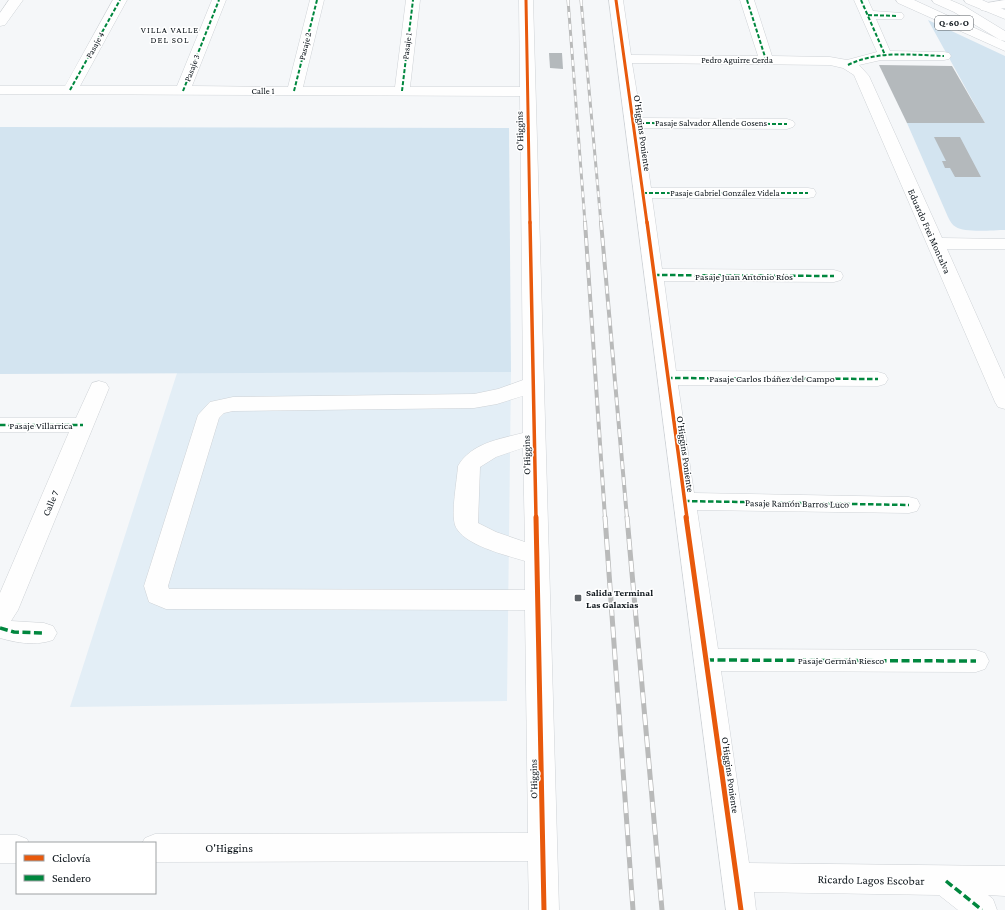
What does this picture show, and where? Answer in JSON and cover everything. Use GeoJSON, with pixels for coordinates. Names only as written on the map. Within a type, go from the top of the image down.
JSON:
{"type":"FeatureCollection","features":[{"type":"Feature","properties":{"kind":"street"},"geometry":{"type":"LineString","coordinates":[[0,22],[16,0]]}},
{"type":"Feature","properties":{"kind":"street","name":"Pasaje 4"},"geometry":{"type":"LineString","coordinates":[[70,90],[120,0]]}},
{"type":"Feature","properties":{"kind":"street","name":"Pasaje 3"},"geometry":{"type":"LineString","coordinates":[[183,91],[219,0]]}},
{"type":"Feature","properties":{"kind":"street","name":"Pasaje 2"},"geometry":{"type":"LineString","coordinates":[[294,91],[317,0]]}},
{"type":"Feature","properties":{"kind":"street","name":"Pasaje 1"},"geometry":{"type":"LineString","coordinates":[[402,91],[413,0]]}},
{"type":"Feature","properties":{"kind":"street","name":"O'Higgins"},"geometry":{"type":"LineString","coordinates":[[526,0],[544,910]]}},
{"type":"Feature","properties":{"kind":"street","name":"O'Higgins Poniente"},"geometry":{"type":"LineString","coordinates":[[616,0],[634,123],[706,660],[742,910]]}},
{"type":"Feature","properties":{"kind":"street"},"geometry":{"type":"LineString","coordinates":[[747,0],[766,60]]}},
{"type":"Feature","properties":{"kind":"street"},"geometry":{"type":"LineString","coordinates":[[861,0],[885,55]]}},
{"type":"Feature","properties":{"kind":"street","name":"Q-60-O"},"geometry":{"type":"LineString","coordinates":[[903,0],[1005,47]]}},
{"type":"Feature","properties":{"kind":"street"},"geometry":{"type":"LineString","coordinates":[[939,0],[959,9],[1005,37]]}},
{"type":"Feature","properties":{"kind":"street"},"geometry":{"type":"LineString","coordinates":[[953,0],[1005,23]]}},
{"type":"Feature","properties":{"kind":"street","name":"Q-60-O"},"geometry":{"type":"LineString","coordinates":[[971,0],[1005,15]]}},
{"type":"Feature","properties":{"kind":"street"},"geometry":{"type":"LineString","coordinates":[[986,7],[1005,4]]}},
{"type":"Feature","properties":{"kind":"street"},"geometry":{"type":"LineString","coordinates":[[868,15],[897,16]]}},
{"type":"Feature","properties":{"kind":"street"},"geometry":{"type":"LineString","coordinates":[[848,65],[863,58],[885,55],[944,56]]}},
{"type":"Feature","properties":{"kind":"street","name":"Pedro Aguirre Cerda"},"geometry":{"type":"LineString","coordinates":[[624,59],[830,61],[848,65]]}},
{"type":"Feature","properties":{"kind":"street","name":"Eduardo Frei Montalva"},"geometry":{"type":"LineString","coordinates":[[848,65],[862,76],[1005,402]]}},
{"type":"Feature","properties":{"kind":"street","name":"Calle 1"},"geometry":{"type":"LineString","coordinates":[[0,90],[527,92]]}},
{"type":"Feature","properties":{"kind":"street","name":"Pasaje Salvador Allende Gosens"},"geometry":{"type":"LineString","coordinates":[[634,123],[787,124]]}},
{"type":"Feature","properties":{"kind":"street","name":"Pasaje Gabriel González Videla"},"geometry":{"type":"LineString","coordinates":[[643,192],[808,193]]}},
{"type":"Feature","properties":{"kind":"street"},"geometry":{"type":"LineString","coordinates":[[936,244],[1005,244]]}},
{"type":"Feature","properties":{"kind":"street","name":"Pasaje Juan Antonio Ríos"},"geometry":{"type":"LineString","coordinates":[[654,275],[834,276]]}},
{"type":"Feature","properties":{"kind":"street","name":"Pasaje Carlos Ibáñez del Campo"},"geometry":{"type":"LineString","coordinates":[[667,378],[878,379]]}},
{"type":"Feature","properties":{"kind":"street"},"geometry":{"type":"LineString","coordinates":[[533,383],[500,397],[474,401],[225,404],[217,407],[209,415],[156,591],[158,595],[166,599],[537,600]]}},
{"type":"Feature","properties":{"kind":"street","name":"Calle 7"},"geometry":{"type":"LineString","coordinates":[[0,616],[5,610],[99,388]]}},
{"type":"Feature","properties":{"kind":"street","name":"Pasaje Villarrica"},"geometry":{"type":"LineString","coordinates":[[0,425],[83,425]]}},
{"type":"Feature","properties":{"kind":"street"},"geometry":{"type":"LineString","coordinates":[[534,437],[479,455],[471,462],[469,466],[466,520],[469,529],[478,535],[536,555]]}},
{"type":"Feature","properties":{"kind":"street","name":"Pasaje Ramón Barros Luco"},"geometry":{"type":"LineString","coordinates":[[684,501],[909,505]]}},
{"type":"Feature","properties":{"kind":"street"},"geometry":{"type":"LineString","coordinates":[[0,628],[14,632],[44,633]]}},
{"type":"Feature","properties":{"kind":"street","name":"Pasaje Germán Riesco"},"geometry":{"type":"LineString","coordinates":[[706,660],[976,661]]}},
{"type":"Feature","properties":{"kind":"street","name":"O'Higgins"},"geometry":{"type":"LineString","coordinates":[[156,848],[542,847]]}},
{"type":"Feature","properties":{"kind":"street"},"geometry":{"type":"LineString","coordinates":[[0,849],[16,849]]}},
{"type":"Feature","properties":{"kind":"street","name":"Ricardo Lagos Escobar"},"geometry":{"type":"LineString","coordinates":[[737,877],[1005,881]]}},
{"type":"Feature","properties":{"kind":"street"},"geometry":{"type":"LineString","coordinates":[[946,881],[982,910]]}},
{"type":"Feature","properties":{"kind":"shaded area"},"geometry":{"type":"Polygon","coordinates":[[[928,20],[1005,56],[1005,230],[965,230],[952,224],[907,123],[985,123],[928,20]]]}},
{"type":"Feature","properties":{"kind":"shaded area"},"geometry":{"type":"Polygon","coordinates":[[[0,127],[509,128],[511,372],[0,374],[0,127]]]}},
{"type":"Feature","properties":{"kind":"shaded area"},"geometry":{"type":"Polygon","coordinates":[[[511,372],[507,701],[70,707],[177,373],[511,372]]]}},
{"type":"Feature","properties":{"kind":"building"},"geometry":{"type":"Polygon","coordinates":[[[549,53],[562,53],[563,69],[550,68],[549,53]]]}},
{"type":"Feature","properties":{"kind":"building"},"geometry":{"type":"Polygon","coordinates":[[[879,65],[952,66],[985,123],[907,123],[879,65]]]}},
{"type":"Feature","properties":{"kind":"building"},"geometry":{"type":"Polygon","coordinates":[[[934,137],[960,137],[981,177],[955,177],[950,168],[945,168],[942,161],[946,161],[934,137]]]}},
{"type":"Feature","properties":{"kind":"railway"},"geometry":{"type":"LineString","coordinates":[[568,0],[585,223]]}},
{"type":"Feature","properties":{"kind":"railway"},"geometry":{"type":"LineString","coordinates":[[581,0],[601,223]]}},
{"type":"Feature","properties":{"kind":"railway"},"geometry":{"type":"LineString","coordinates":[[585,222],[605,518]]}},
{"type":"Feature","properties":{"kind":"railway"},"geometry":{"type":"LineString","coordinates":[[601,222],[627,518]]}},
{"type":"Feature","properties":{"kind":"railway"},"geometry":{"type":"LineString","coordinates":[[605,517],[633,910]]}},
{"type":"Feature","properties":{"kind":"railway"},"geometry":{"type":"LineString","coordinates":[[627,517],[662,910]]}},
{"type":"Feature","properties":{"kind":"marked path"},"geometry":{"type":"LineString","coordinates":[[70,90],[120,0]]}},
{"type":"Feature","properties":{"kind":"marked path"},"geometry":{"type":"LineString","coordinates":[[183,91],[219,0]]}},
{"type":"Feature","properties":{"kind":"marked path"},"geometry":{"type":"LineString","coordinates":[[294,91],[317,0]]}},
{"type":"Feature","properties":{"kind":"marked path"},"geometry":{"type":"LineString","coordinates":[[402,91],[413,0]]}},
{"type":"Feature","properties":{"kind":"marked path"},"geometry":{"type":"LineString","coordinates":[[747,0],[766,60]]}},
{"type":"Feature","properties":{"kind":"marked path"},"geometry":{"type":"LineString","coordinates":[[861,0],[885,55]]}},
{"type":"Feature","properties":{"kind":"marked path"},"geometry":{"type":"LineString","coordinates":[[868,15],[897,16]]}},
{"type":"Feature","properties":{"kind":"marked path"},"geometry":{"type":"LineString","coordinates":[[848,65],[869,57],[894,55],[944,56]]}},
{"type":"Feature","properties":{"kind":"marked path"},"geometry":{"type":"LineString","coordinates":[[634,123],[787,124]]}},
{"type":"Feature","properties":{"kind":"marked path"},"geometry":{"type":"LineString","coordinates":[[643,193],[808,193]]}},
{"type":"Feature","properties":{"kind":"marked path"},"geometry":{"type":"LineString","coordinates":[[654,275],[834,276]]}},
{"type":"Feature","properties":{"kind":"marked path"},"geometry":{"type":"LineString","coordinates":[[667,378],[878,379]]}},
{"type":"Feature","properties":{"kind":"marked path"},"geometry":{"type":"LineString","coordinates":[[0,425],[83,425]]}},
{"type":"Feature","properties":{"kind":"marked path"},"geometry":{"type":"LineString","coordinates":[[684,501],[909,505]]}},
{"type":"Feature","properties":{"kind":"marked path"},"geometry":{"type":"LineString","coordinates":[[0,628],[14,632],[44,633]]}},
{"type":"Feature","properties":{"kind":"marked path"},"geometry":{"type":"LineString","coordinates":[[706,660],[976,661]]}},
{"type":"Feature","properties":{"kind":"marked path"},"geometry":{"type":"LineString","coordinates":[[946,881],[982,910]]}},
{"type":"Feature","properties":{"kind":"cycle path"},"geometry":{"type":"LineString","coordinates":[[526,0],[544,910]]}},
{"type":"Feature","properties":{"kind":"cycle path"},"geometry":{"type":"LineString","coordinates":[[616,0],[741,910]]}},
{"type":"Feature","properties":{"kind":"place","name":"Salida Terminal Las Galaxias"},"geometry":{"type":"Point","coordinates":[578,598]}},
{"type":"Feature","properties":{"kind":"district","name":"VILLA VALLE DEL SOL"},"geometry":{"type":"Point","coordinates":[170,36]}}]}
